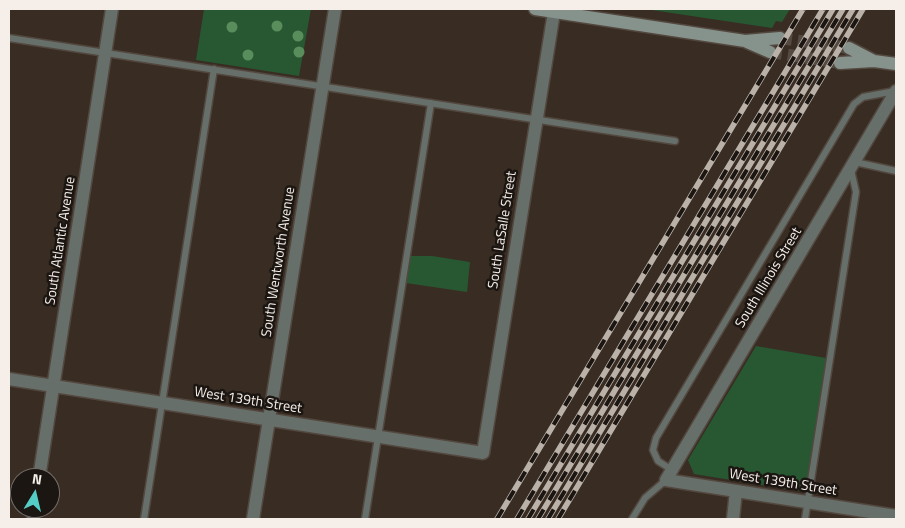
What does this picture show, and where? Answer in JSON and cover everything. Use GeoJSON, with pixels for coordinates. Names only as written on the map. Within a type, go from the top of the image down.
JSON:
{"type":"FeatureCollection","features":[{"type":"Feature","properties":{"kind":"street","name":"South Atlantic Avenue"},"geometry":{"type":"LineString","coordinates":[[41,468],[112,9]]}},
{"type":"Feature","properties":{"kind":"street","name":"South Wentworth Avenue"},"geometry":{"type":"LineString","coordinates":[[254,519],[335,9]]}},
{"type":"Feature","properties":{"kind":"street"},"geometry":{"type":"LineString","coordinates":[[535,9],[745,41],[780,38]]}},
{"type":"Feature","properties":{"kind":"street","name":"South LaSalle Street"},"geometry":{"type":"LineString","coordinates":[[482,453],[554,12]]}},
{"type":"Feature","properties":{"kind":"street"},"geometry":{"type":"LineString","coordinates":[[745,41],[770,52]]}},
{"type":"Feature","properties":{"kind":"street"},"geometry":{"type":"LineString","coordinates":[[849,48],[874,61]]}},
{"type":"Feature","properties":{"kind":"street"},"geometry":{"type":"LineString","coordinates":[[840,63],[874,61],[896,64]]}},
{"type":"Feature","properties":{"kind":"street","name":"South Illinois Street"},"geometry":{"type":"LineString","coordinates":[[669,475],[896,91]]}},
{"type":"Feature","properties":{"kind":"street","name":"West 139th Street"},"geometry":{"type":"LineString","coordinates":[[9,379],[482,453]]}},
{"type":"Feature","properties":{"kind":"street","name":"West 139th Street"},"geometry":{"type":"LineString","coordinates":[[669,475],[736,491],[896,516]]}},
{"type":"Feature","properties":{"kind":"street"},"geometry":{"type":"LineString","coordinates":[[733,519],[736,491]]}},
{"type":"Feature","properties":{"kind":"lane"},"geometry":{"type":"LineString","coordinates":[[9,38],[675,141]]}},
{"type":"Feature","properties":{"kind":"lane"},"geometry":{"type":"LineString","coordinates":[[144,519],[214,69]]}},
{"type":"Feature","properties":{"kind":"lane"},"geometry":{"type":"LineString","coordinates":[[632,519],[644,498],[669,475],[658,462],[653,450],[656,438],[846,115],[854,104],[863,97],[896,91]]}},
{"type":"Feature","properties":{"kind":"lane"},"geometry":{"type":"LineString","coordinates":[[365,519],[431,103]]}},
{"type":"Feature","properties":{"kind":"lane"},"geometry":{"type":"LineString","coordinates":[[805,519],[856,192],[853,165],[896,171]]}},
{"type":"Feature","properties":{"kind":"green space"},"geometry":{"type":"Polygon","coordinates":[[[204,9],[311,9],[299,76],[196,60],[204,9]]]}},
{"type":"Feature","properties":{"kind":"green space"},"geometry":{"type":"Polygon","coordinates":[[[645,9],[790,9],[782,22],[776,21],[772,28],[645,9]]]}},
{"type":"Feature","properties":{"kind":"green space"},"geometry":{"type":"Polygon","coordinates":[[[410,256],[432,256],[470,262],[467,292],[406,283],[410,256]]]}},
{"type":"Feature","properties":{"kind":"green space"},"geometry":{"type":"Polygon","coordinates":[[[756,346],[826,358],[806,492],[694,474],[688,460],[756,346]]]}},
{"type":"Feature","properties":{"kind":"tunnel"},"geometry":{"type":"LineString","coordinates":[[780,38],[849,48]]}},
{"type":"Feature","properties":{"kind":"tunnel"},"geometry":{"type":"LineString","coordinates":[[770,52],[840,63]]}},
{"type":"Feature","properties":{"kind":"railway"},"geometry":{"type":"LineString","coordinates":[[497,519],[803,9]]}},
{"type":"Feature","properties":{"kind":"railway"},"geometry":{"type":"LineString","coordinates":[[517,519],[823,9]]}},
{"type":"Feature","properties":{"kind":"railway"},"geometry":{"type":"LineString","coordinates":[[528,519],[833,9]]}},
{"type":"Feature","properties":{"kind":"railway"},"geometry":{"type":"LineString","coordinates":[[538,519],[843,9]]}},
{"type":"Feature","properties":{"kind":"railway"},"geometry":{"type":"LineString","coordinates":[[548,519],[853,9]]}},
{"type":"Feature","properties":{"kind":"railway"},"geometry":{"type":"LineString","coordinates":[[558,519],[863,9]]}}]}
